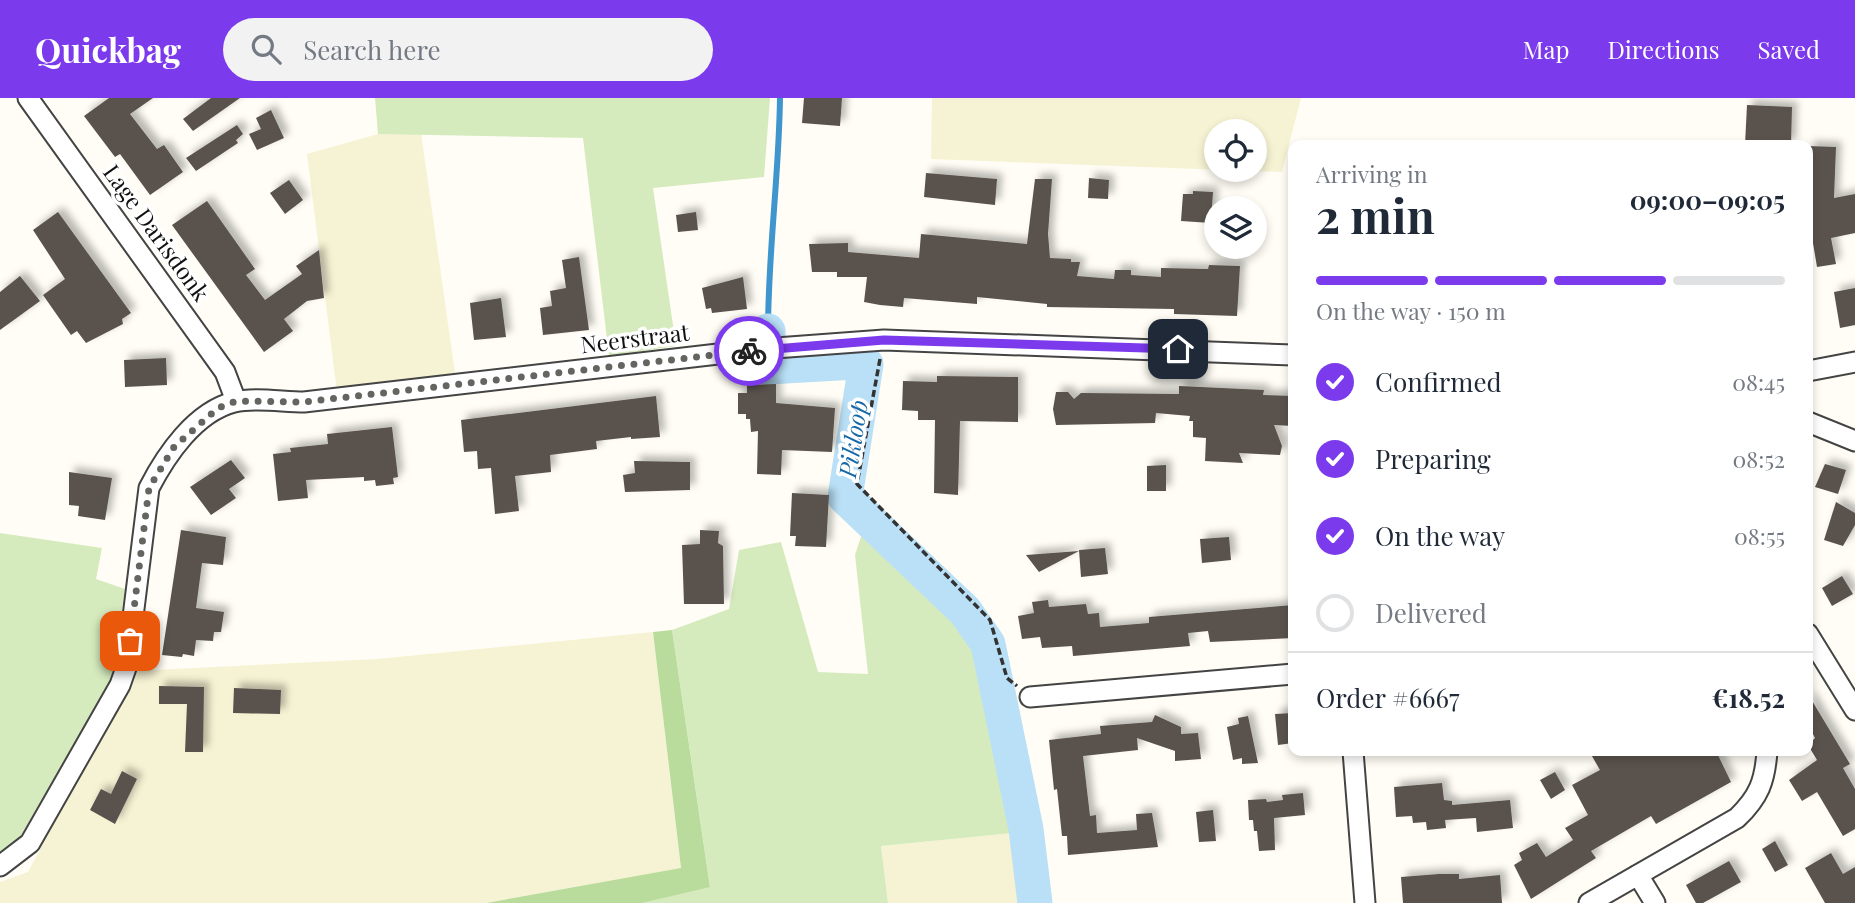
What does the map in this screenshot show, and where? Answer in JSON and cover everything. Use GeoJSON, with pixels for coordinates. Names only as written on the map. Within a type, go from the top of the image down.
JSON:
{"type":"FeatureCollection","features":[{"type":"Feature","properties":{"kind":"street","name":"Lage Darisdonk"},"geometry":{"type":"LineString","coordinates":[[28,98],[225,372],[236,401]]}},
{"type":"Feature","properties":{"kind":"street","name":"Neerstraat"},"geometry":{"type":"LineString","coordinates":[[236,401],[304,402],[769,349],[884,340],[1288,355]]}},
{"type":"Feature","properties":{"kind":"street"},"geometry":{"type":"LineString","coordinates":[[1813,370],[1855,362]]}},
{"type":"Feature","properties":{"kind":"street"},"geometry":{"type":"LineString","coordinates":[[0,866],[30,844],[120,685],[127,665],[149,488],[158,470],[174,447],[195,427],[218,408],[236,401]]}},
{"type":"Feature","properties":{"kind":"street"},"geometry":{"type":"LineString","coordinates":[[1813,424],[1855,441]]}},
{"type":"Feature","properties":{"kind":"street"},"geometry":{"type":"LineString","coordinates":[[1813,642],[1855,710]]}},
{"type":"Feature","properties":{"kind":"street"},"geometry":{"type":"LineString","coordinates":[[1030,697],[1288,674]]}},
{"type":"Feature","properties":{"kind":"street"},"geometry":{"type":"LineString","coordinates":[[1353,756],[1365,903]]}},
{"type":"Feature","properties":{"kind":"street"},"geometry":{"type":"LineString","coordinates":[[1589,903],[1737,818],[1756,799],[1765,778],[1767,756]]}},
{"type":"Feature","properties":{"kind":"street"},"geometry":{"type":"LineString","coordinates":[[1638,875],[1655,903]]}},
{"type":"Feature","properties":{"kind":"path"},"geometry":{"type":"LineString","coordinates":[[884,340],[856,484],[990,620],[1007,678],[1030,697]]}},
{"type":"Feature","properties":{"kind":"shaded area"},"geometry":{"type":"Polygon","coordinates":[[[932,98],[1301,98],[1290,140],[1288,140],[1282,172],[1267,171],[1267,119],[1204,119],[1204,170],[931,159],[932,98]]]}},
{"type":"Feature","properties":{"kind":"shaded area"},"geometry":{"type":"Polygon","coordinates":[[[421,133],[455,373],[337,392],[307,154],[378,134],[421,133]]]}},
{"type":"Feature","properties":{"kind":"shaded area"},"geometry":{"type":"Polygon","coordinates":[[[653,632],[681,869],[486,903],[0,903],[0,882],[28,872],[134,671],[377,659],[653,632]]]}},
{"type":"Feature","properties":{"kind":"shaded area"},"geometry":{"type":"Polygon","coordinates":[[[1023,832],[1032,903],[888,903],[881,846],[1023,832]]]}},
{"type":"Feature","properties":{"kind":"green space"},"geometry":{"type":"Polygon","coordinates":[[[375,98],[770,98],[764,177],[653,188],[676,346],[609,356],[583,138],[378,134],[375,98]]]}},
{"type":"Feature","properties":{"kind":"green space"},"geometry":{"type":"Polygon","coordinates":[[[871,506],[976,624],[988,644],[995,670],[1023,832],[881,846],[888,903],[642,903],[710,886],[672,630],[729,609],[739,550],[781,542],[818,672],[868,674],[855,555],[871,506]]]}},
{"type":"Feature","properties":{"kind":"green space"},"geometry":{"type":"Polygon","coordinates":[[[0,533],[102,548],[96,579],[125,589],[111,680],[21,835],[0,854],[0,533]]]}},
{"type":"Feature","properties":{"kind":"green space"},"geometry":{"type":"Polygon","coordinates":[[[672,630],[710,887],[642,903],[486,903],[681,868],[653,632],[672,630]]]}},
{"type":"Feature","properties":{"kind":"building"},"geometry":{"type":"Polygon","coordinates":[[[109,98],[153,98],[130,114],[157,149],[164,145],[183,172],[150,195],[120,154],[115,157],[84,116],[109,98]]]}},
{"type":"Feature","properties":{"kind":"building"},"geometry":{"type":"Polygon","coordinates":[[[211,98],[240,98],[193,131],[183,119],[211,98]]]}},
{"type":"Feature","properties":{"kind":"building"},"geometry":{"type":"Polygon","coordinates":[[[804,98],[842,98],[840,126],[802,123],[804,98]]]}},
{"type":"Feature","properties":{"kind":"building"},"geometry":{"type":"Polygon","coordinates":[[[1747,105],[1792,107],[1791,140],[1745,140],[1747,105]]]}},
{"type":"Feature","properties":{"kind":"building"},"geometry":{"type":"Polygon","coordinates":[[[271,110],[284,138],[257,150],[249,134],[261,129],[256,118],[271,110]]]}},
{"type":"Feature","properties":{"kind":"building"},"geometry":{"type":"Polygon","coordinates":[[[237,125],[243,134],[236,140],[238,143],[196,171],[186,158],[237,125]]]}},
{"type":"Feature","properties":{"kind":"building"},"geometry":{"type":"Polygon","coordinates":[[[1813,146],[1836,147],[1834,198],[1855,194],[1855,233],[1831,238],[1836,264],[1817,267],[1813,243],[1813,146]]]}},
{"type":"Feature","properties":{"kind":"building"},"geometry":{"type":"Polygon","coordinates":[[[926,173],[997,179],[995,205],[924,197],[926,173]]]}},
{"type":"Feature","properties":{"kind":"building"},"geometry":{"type":"Polygon","coordinates":[[[1089,178],[1109,180],[1108,199],[1088,198],[1089,178]]]}},
{"type":"Feature","properties":{"kind":"building"},"geometry":{"type":"Polygon","coordinates":[[[1035,179],[1052,179],[1048,234],[1050,258],[1080,262],[1077,276],[1114,279],[1115,270],[1131,270],[1131,275],[1161,277],[1161,268],[1208,269],[1209,265],[1240,266],[1237,316],[1174,314],[1174,309],[1047,307],[1047,304],[977,297],[977,304],[904,298],[903,307],[880,305],[864,302],[867,277],[837,277],[837,272],[812,272],[809,244],[848,243],[848,252],[919,258],[921,234],[1027,244],[1035,179]]]}},
{"type":"Feature","properties":{"kind":"building"},"geometry":{"type":"Polygon","coordinates":[[[289,180],[303,200],[285,214],[270,193],[289,180]]]}},
{"type":"Feature","properties":{"kind":"building"},"geometry":{"type":"Polygon","coordinates":[[[1193,191],[1213,192],[1213,196],[1204,196],[1204,223],[1181,221],[1183,194],[1193,194],[1193,191]]]}},
{"type":"Feature","properties":{"kind":"building"},"geometry":{"type":"Polygon","coordinates":[[[207,201],[255,269],[246,275],[265,300],[302,274],[296,266],[319,250],[324,298],[307,301],[284,319],[293,331],[264,352],[172,225],[207,201]]]}},
{"type":"Feature","properties":{"kind":"building"},"geometry":{"type":"Polygon","coordinates":[[[58,212],[131,313],[122,319],[123,324],[86,343],[77,331],[71,335],[43,295],[65,279],[33,230],[58,212]]]}},
{"type":"Feature","properties":{"kind":"building"},"geometry":{"type":"Polygon","coordinates":[[[696,212],[698,230],[678,232],[676,215],[696,212]]]}},
{"type":"Feature","properties":{"kind":"building"},"geometry":{"type":"Polygon","coordinates":[[[579,257],[589,330],[543,335],[540,308],[552,306],[550,291],[566,288],[562,260],[579,257]]]}},
{"type":"Feature","properties":{"kind":"building"},"geometry":{"type":"Polygon","coordinates":[[[20,276],[40,301],[0,330],[0,292],[20,276]]]}},
{"type":"Feature","properties":{"kind":"building"},"geometry":{"type":"Polygon","coordinates":[[[743,277],[747,309],[712,313],[711,308],[706,309],[702,288],[743,277]]]}},
{"type":"Feature","properties":{"kind":"building"},"geometry":{"type":"Polygon","coordinates":[[[1855,288],[1855,325],[1840,328],[1834,292],[1855,288]]]}},
{"type":"Feature","properties":{"kind":"building"},"geometry":{"type":"Polygon","coordinates":[[[501,298],[506,337],[474,340],[470,303],[501,298]]]}},
{"type":"Feature","properties":{"kind":"building"},"geometry":{"type":"Polygon","coordinates":[[[166,358],[167,385],[125,387],[124,360],[166,358]]]}},
{"type":"Feature","properties":{"kind":"building"},"geometry":{"type":"Polygon","coordinates":[[[937,376],[1018,377],[1018,422],[960,421],[958,495],[934,493],[935,420],[918,420],[918,411],[902,410],[903,381],[937,382],[937,376]]]}},
{"type":"Feature","properties":{"kind":"building"},"geometry":{"type":"Polygon","coordinates":[[[776,384],[776,403],[835,408],[832,452],[782,450],[781,475],[757,474],[758,431],[751,432],[750,419],[746,419],[746,414],[738,414],[738,393],[747,393],[747,385],[776,384]]]}},
{"type":"Feature","properties":{"kind":"building"},"geometry":{"type":"Polygon","coordinates":[[[1179,386],[1264,390],[1263,395],[1288,396],[1288,426],[1274,425],[1282,446],[1280,455],[1239,453],[1243,463],[1205,461],[1206,438],[1193,437],[1193,421],[1189,421],[1190,416],[1156,413],[1155,423],[1056,425],[1053,409],[1056,392],[1068,392],[1074,399],[1081,393],[1179,394],[1179,386]]]}},
{"type":"Feature","properties":{"kind":"building"},"geometry":{"type":"Polygon","coordinates":[[[656,396],[660,437],[596,441],[597,449],[550,455],[551,472],[515,476],[519,511],[495,514],[491,468],[478,469],[477,451],[464,452],[461,420],[656,396]]]}},
{"type":"Feature","properties":{"kind":"building"},"geometry":{"type":"Polygon","coordinates":[[[392,427],[398,477],[393,478],[394,484],[376,486],[375,480],[364,481],[364,477],[306,480],[308,498],[278,501],[273,454],[291,452],[290,448],[328,444],[327,434],[392,427]]]}},
{"type":"Feature","properties":{"kind":"building"},"geometry":{"type":"Polygon","coordinates":[[[231,460],[245,478],[229,489],[236,498],[211,515],[190,487],[231,460]]]}},
{"type":"Feature","properties":{"kind":"building"},"geometry":{"type":"Polygon","coordinates":[[[634,461],[690,462],[690,490],[625,492],[623,475],[635,473],[634,461]]]}},
{"type":"Feature","properties":{"kind":"building"},"geometry":{"type":"Polygon","coordinates":[[[1825,464],[1846,470],[1838,494],[1815,487],[1825,464]]]}},
{"type":"Feature","properties":{"kind":"building"},"geometry":{"type":"Polygon","coordinates":[[[1166,465],[1166,491],[1147,491],[1147,466],[1166,465]]]}},
{"type":"Feature","properties":{"kind":"building"},"geometry":{"type":"Polygon","coordinates":[[[69,472],[112,478],[105,520],[78,516],[79,506],[69,505],[69,472]]]}},
{"type":"Feature","properties":{"kind":"building"},"geometry":{"type":"Polygon","coordinates":[[[792,493],[829,495],[826,547],[795,546],[796,536],[790,536],[792,493]]]}},
{"type":"Feature","properties":{"kind":"building"},"geometry":{"type":"Polygon","coordinates":[[[1836,502],[1855,513],[1855,525],[1843,546],[1824,540],[1836,502]]]}},
{"type":"Feature","properties":{"kind":"building"},"geometry":{"type":"Polygon","coordinates":[[[181,530],[226,537],[223,565],[202,563],[196,608],[224,612],[221,632],[214,632],[213,641],[196,640],[194,656],[183,654],[182,657],[162,655],[181,530]]]}},
{"type":"Feature","properties":{"kind":"building"},"geometry":{"type":"Polygon","coordinates":[[[700,530],[719,531],[718,543],[723,546],[724,604],[684,604],[682,545],[700,544],[700,530]]]}},
{"type":"Feature","properties":{"kind":"building"},"geometry":{"type":"Polygon","coordinates":[[[1229,537],[1231,560],[1202,563],[1200,539],[1229,537]]]}},
{"type":"Feature","properties":{"kind":"building"},"geometry":{"type":"Polygon","coordinates":[[[1105,548],[1108,574],[1081,577],[1079,550],[1105,548]]]}},
{"type":"Feature","properties":{"kind":"building"},"geometry":{"type":"Polygon","coordinates":[[[1079,551],[1039,572],[1026,555],[1079,551]]]}},
{"type":"Feature","properties":{"kind":"building"},"geometry":{"type":"Polygon","coordinates":[[[1842,576],[1853,594],[1832,606],[1822,588],[1842,576]]]}},
{"type":"Feature","properties":{"kind":"building"},"geometry":{"type":"Polygon","coordinates":[[[1048,600],[1049,607],[1086,604],[1088,614],[1099,613],[1100,627],[1149,623],[1149,617],[1288,605],[1288,638],[1210,642],[1208,631],[1188,633],[1190,646],[1073,656],[1072,646],[1042,648],[1040,637],[1022,639],[1018,616],[1034,613],[1032,602],[1048,600]]]}},
{"type":"Feature","properties":{"kind":"building"},"geometry":{"type":"Polygon","coordinates":[[[159,686],[204,687],[203,752],[185,752],[187,704],[159,704],[159,686]]]}},
{"type":"Feature","properties":{"kind":"building"},"geometry":{"type":"Polygon","coordinates":[[[234,688],[281,690],[280,714],[233,713],[234,688]]]}},
{"type":"Feature","properties":{"kind":"building"},"geometry":{"type":"Polygon","coordinates":[[[1813,702],[1850,764],[1843,768],[1855,789],[1855,829],[1843,836],[1817,792],[1802,801],[1789,780],[1817,760],[1813,753],[1813,702]]]}},
{"type":"Feature","properties":{"kind":"building"},"geometry":{"type":"Polygon","coordinates":[[[1288,713],[1288,744],[1278,745],[1275,714],[1288,713]]]}},
{"type":"Feature","properties":{"kind":"building"},"geometry":{"type":"Polygon","coordinates":[[[1155,715],[1181,727],[1181,734],[1198,733],[1201,759],[1175,761],[1175,751],[1137,738],[1138,750],[1083,756],[1090,816],[1096,815],[1097,833],[1137,830],[1136,814],[1152,813],[1158,847],[1068,855],[1067,836],[1062,836],[1057,789],[1054,790],[1049,740],[1101,734],[1100,726],[1152,722],[1155,715]]]}},
{"type":"Feature","properties":{"kind":"building"},"geometry":{"type":"Polygon","coordinates":[[[1248,716],[1258,763],[1242,764],[1242,758],[1233,760],[1227,727],[1239,724],[1238,718],[1248,716]]]}},
{"type":"Feature","properties":{"kind":"building"},"geometry":{"type":"Polygon","coordinates":[[[1592,756],[1718,756],[1731,782],[1656,824],[1651,816],[1591,851],[1596,858],[1531,899],[1514,865],[1522,860],[1519,853],[1537,843],[1546,857],[1573,840],[1565,828],[1588,815],[1572,785],[1600,770],[1592,756]]]}},
{"type":"Feature","properties":{"kind":"building"},"geometry":{"type":"Polygon","coordinates":[[[122,771],[137,779],[115,824],[90,810],[101,789],[111,794],[122,771]]]}},
{"type":"Feature","properties":{"kind":"building"},"geometry":{"type":"Polygon","coordinates":[[[1555,772],[1565,790],[1551,799],[1540,780],[1555,772]]]}},
{"type":"Feature","properties":{"kind":"building"},"geometry":{"type":"Polygon","coordinates":[[[1442,783],[1444,800],[1452,801],[1452,805],[1510,800],[1513,828],[1477,832],[1476,818],[1445,820],[1446,828],[1427,830],[1426,822],[1413,823],[1412,816],[1396,817],[1394,787],[1442,783]]]}},
{"type":"Feature","properties":{"kind":"building"},"geometry":{"type":"Polygon","coordinates":[[[1303,793],[1305,815],[1274,818],[1275,850],[1259,851],[1257,831],[1254,831],[1253,820],[1249,820],[1248,800],[1283,800],[1282,795],[1303,793]]]}},
{"type":"Feature","properties":{"kind":"building"},"geometry":{"type":"Polygon","coordinates":[[[1213,810],[1216,841],[1199,842],[1196,812],[1213,810]]]}},
{"type":"Feature","properties":{"kind":"building"},"geometry":{"type":"Polygon","coordinates":[[[1775,841],[1788,865],[1775,872],[1762,849],[1775,841]]]}},
{"type":"Feature","properties":{"kind":"building"},"geometry":{"type":"Polygon","coordinates":[[[1831,853],[1843,874],[1855,867],[1855,903],[1825,903],[1805,868],[1831,853]]]}},
{"type":"Feature","properties":{"kind":"building"},"geometry":{"type":"Polygon","coordinates":[[[1729,861],[1741,882],[1703,903],[1696,903],[1686,885],[1729,861]]]}},
{"type":"Feature","properties":{"kind":"building"},"geometry":{"type":"Polygon","coordinates":[[[1459,874],[1459,879],[1500,875],[1502,903],[1403,903],[1401,877],[1459,874]]]}},
{"type":"Feature","properties":{"kind":"waterway","name":"Pikloop"},"geometry":{"type":"LineString","coordinates":[[768,331],[780,98]]}},
{"type":"Feature","properties":{"kind":"waterway","name":"Pikloop"},"geometry":{"type":"LineString","coordinates":[[768,331],[768,367],[856,362],[866,364],[845,497],[965,611],[988,644],[1026,829],[1035,903]]}},
{"type":"Feature","properties":{"kind":"way so far"},"geometry":{"type":"LineString","coordinates":[[130,641],[149,488],[174,447],[218,408],[236,401],[304,402],[749,351]]}},
{"type":"Feature","properties":{"kind":"route"},"geometry":{"type":"LineString","coordinates":[[749,351],[884,340],[1178,349]]}}]}
